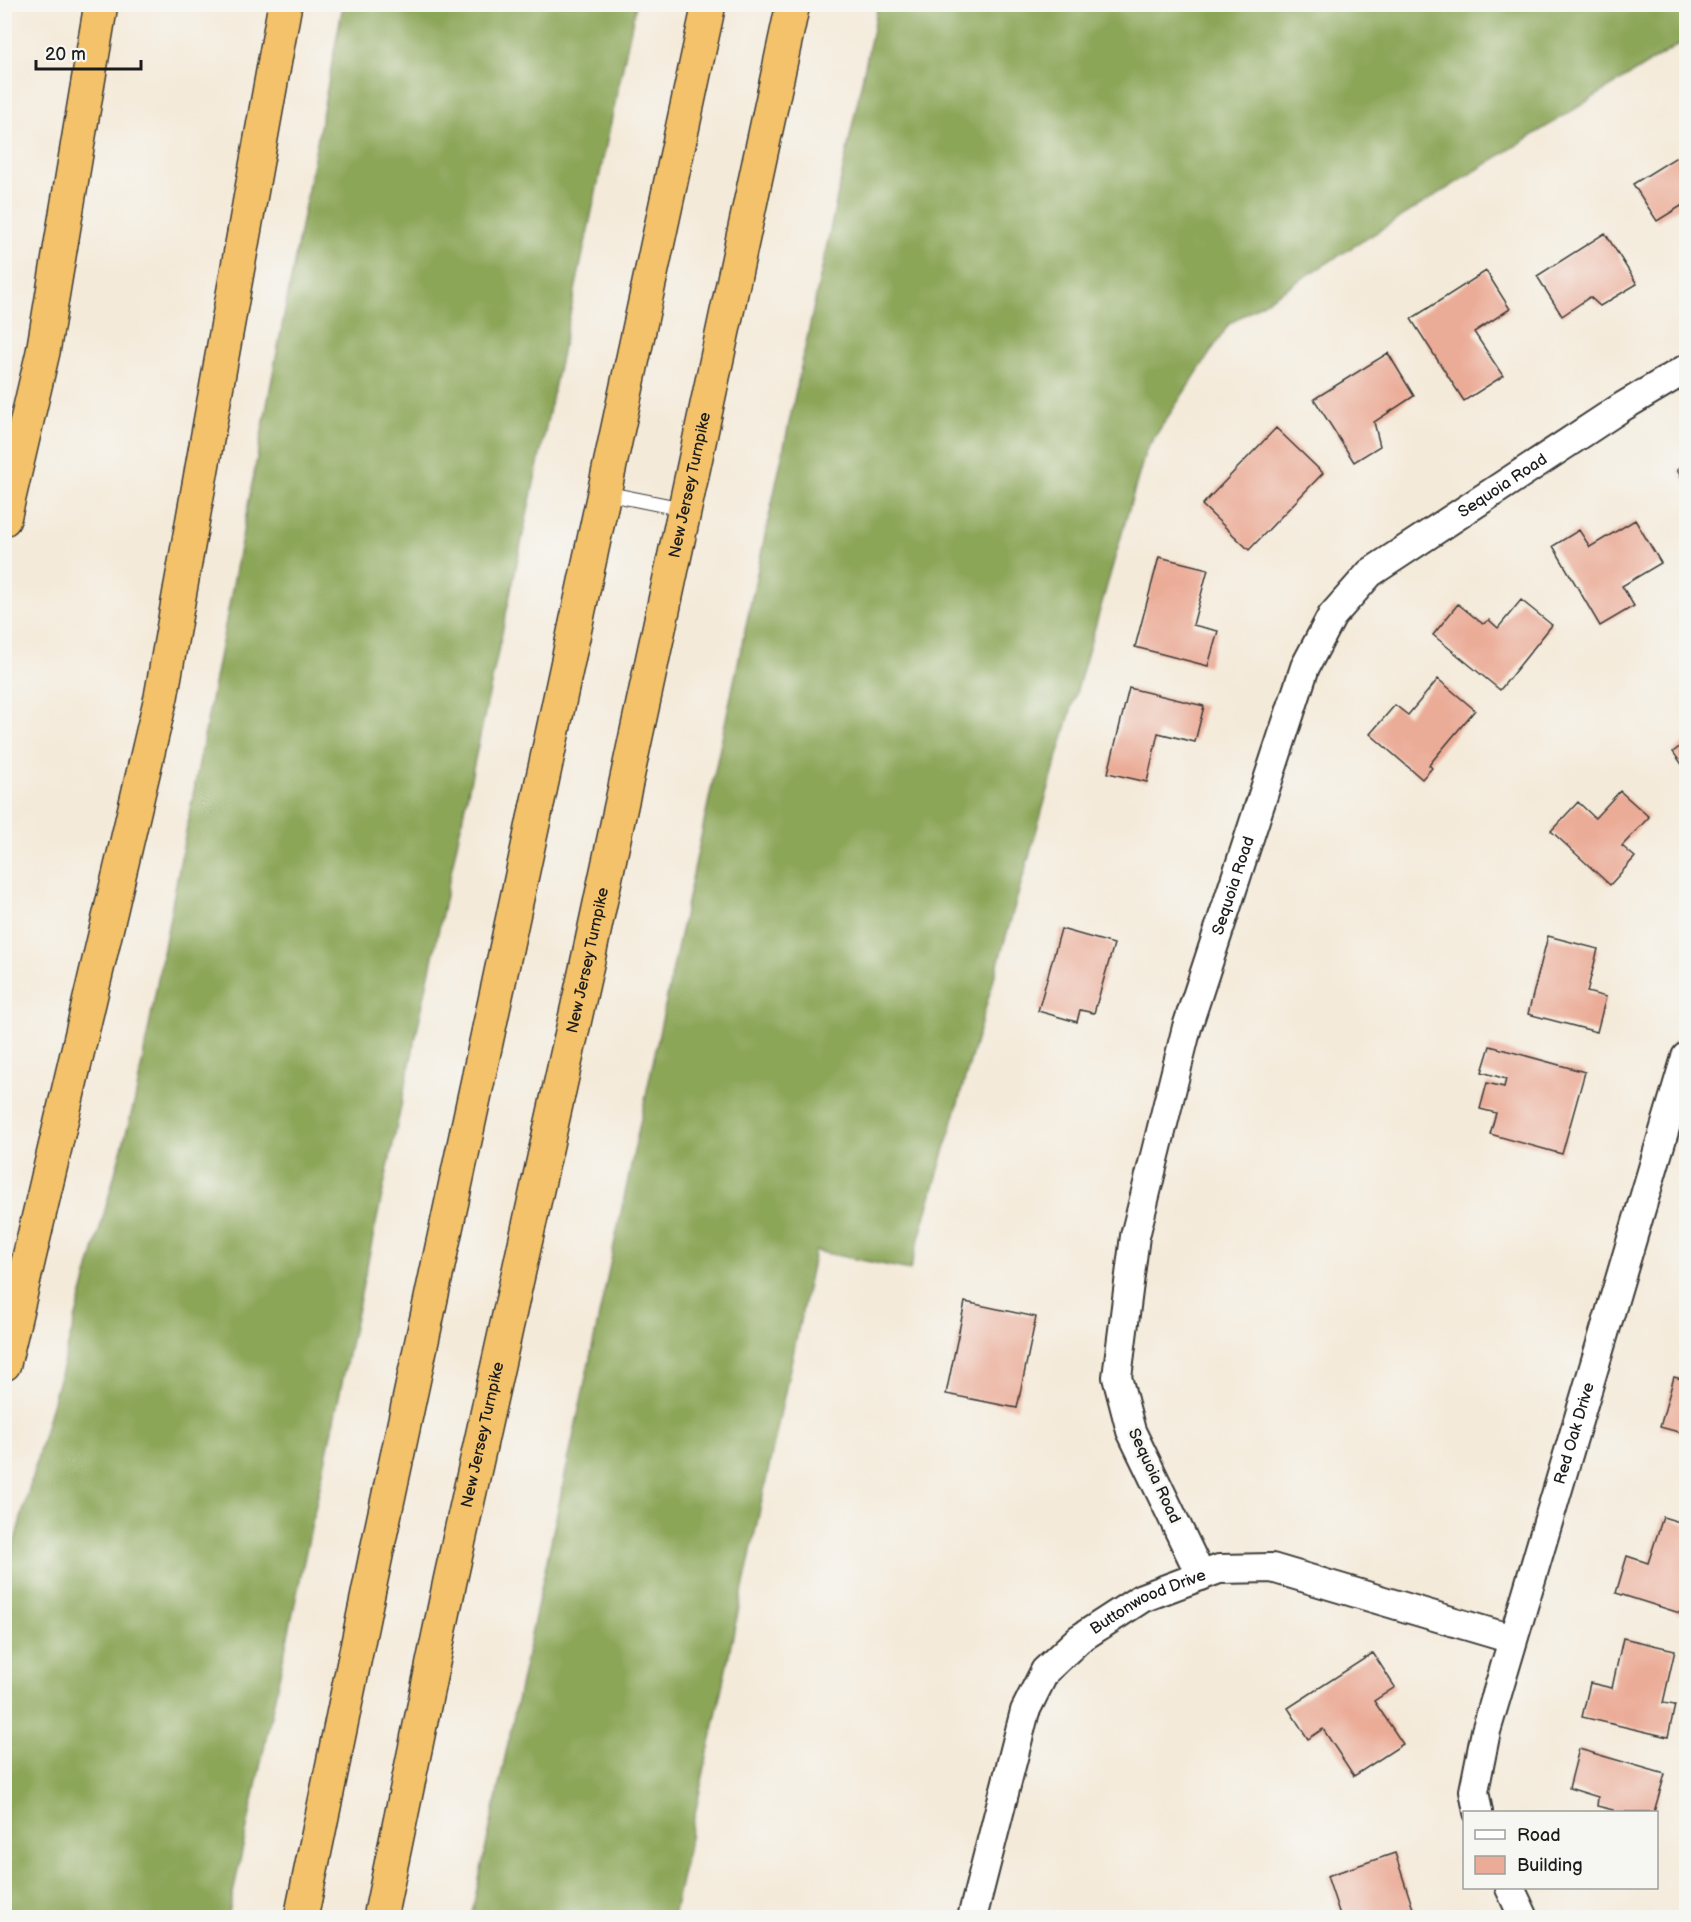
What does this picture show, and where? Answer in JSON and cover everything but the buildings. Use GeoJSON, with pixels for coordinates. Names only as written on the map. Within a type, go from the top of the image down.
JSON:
{"type":"FeatureCollection","features":[{"type":"Feature","properties":{"kind":"highway"},"geometry":{"type":"LineString","coordinates":[[4,519],[43,352],[101,4]]}},
{"type":"Feature","properties":{"kind":"highway"},"geometry":{"type":"LineString","coordinates":[[4,1364],[160,697],[285,4]]}},
{"type":"Feature","properties":{"kind":"highway"},"geometry":{"type":"LineString","coordinates":[[301,1917],[380,1536],[709,4]]}},
{"type":"Feature","properties":{"kind":"highway","name":"New Jersey Turnpike"},"geometry":{"type":"LineString","coordinates":[[380,1917],[450,1581],[586,969],[793,4]]}},
{"type":"Feature","properties":{"kind":"street","name":"Sequoia Road"},"geometry":{"type":"LineString","coordinates":[[1201,1576],[1131,1431],[1117,1377],[1135,1236],[1187,1027],[1305,667],[1332,616],[1370,573],[1622,407],[1686,369]]}},
{"type":"Feature","properties":{"kind":"street","name":"Red Oak Drive"},"geometry":{"type":"LineString","coordinates":[[1478,1811],[1474,1791],[1486,1731],[1686,1057]]}},
{"type":"Feature","properties":{"kind":"street","name":"Buttonwood Drive"},"geometry":{"type":"LineString","coordinates":[[972,1917],[1025,1712],[1045,1671],[1079,1639],[1142,1598],[1219,1569],[1272,1568],[1512,1639]]}},
{"type":"Feature","properties":{"kind":"street"},"geometry":{"type":"LineString","coordinates":[[1511,1889],[1524,1917]]}},
{"type":"Feature","properties":{"kind":"lane"},"geometry":{"type":"LineString","coordinates":[[604,493],[685,509]]}},
{"type":"Feature","properties":{"kind":"green space"},"geometry":{"type":"Polygon","coordinates":[[[1686,4],[1686,40],[1229,324],[1146,450],[910,1270],[815,1251],[673,1917],[471,1917],[878,5],[1686,4]]]}},
{"type":"Feature","properties":{"kind":"green space"},"geometry":{"type":"Polygon","coordinates":[[[343,5],[636,5],[228,1917],[5,1917],[5,1577],[135,1100],[343,5]]]}}]}
